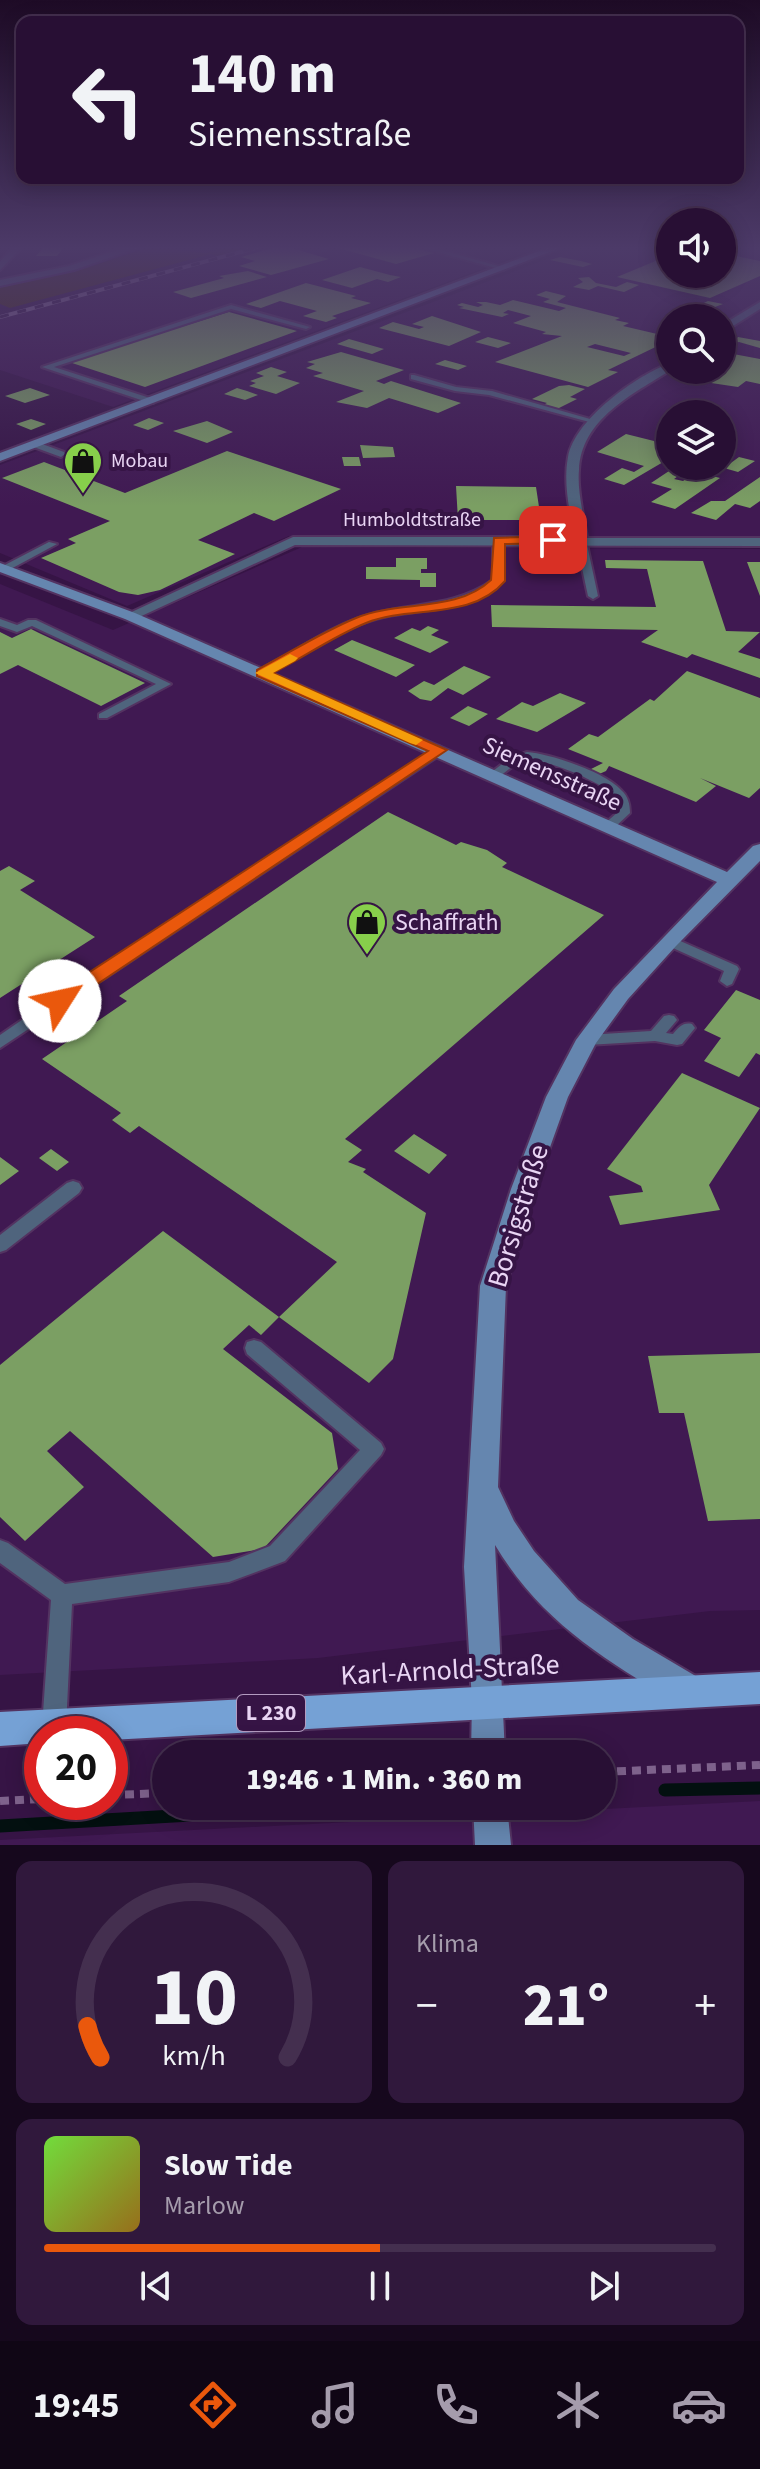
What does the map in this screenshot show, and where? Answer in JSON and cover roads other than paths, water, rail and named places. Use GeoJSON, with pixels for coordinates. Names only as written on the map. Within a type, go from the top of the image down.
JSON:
{"type":"FeatureCollection","features":[{"type":"Feature","properties":{"kind":"main road","name":"Karl-Arnold-Straße"},"geometry":{"type":"LineString","coordinates":[[128,1723],[760,1688]]}},
{"type":"Feature","properties":{"kind":"main road","name":"Karl-Arnold-Straße"},"geometry":{"type":"LineString","coordinates":[[0,1729],[24,1728]]}},
{"type":"Feature","properties":{"kind":"street"},"geometry":{"type":"LineString","coordinates":[[0,457],[330,333]]}},
{"type":"Feature","properties":{"kind":"street"},"geometry":{"type":"LineString","coordinates":[[581,540],[572,469],[577,444],[593,421],[656,376]]}},
{"type":"Feature","properties":{"kind":"street","name":"Humboldtstraße"},"geometry":{"type":"LineString","coordinates":[[130,616],[293,541],[760,542]]}},
{"type":"Feature","properties":{"kind":"street","name":"Siemensstraße"},"geometry":{"type":"LineString","coordinates":[[2,568],[130,616],[730,880]]}},
{"type":"Feature","properties":{"kind":"street","name":"Borsigstraße"},"geometry":{"type":"LineString","coordinates":[[488,1740],[479,1567],[493,1286],[523,1189],[557,1097],[587,1040],[621,994],[669,941],[760,850]]}},
{"type":"Feature","properties":{"kind":"street"},"geometry":{"type":"LineString","coordinates":[[483,1486],[512,1544],[546,1592],[566,1613],[589,1631],[689,1692]]}},
{"type":"Feature","properties":{"kind":"street"},"geometry":{"type":"LineString","coordinates":[[491,1820],[493,1845]]}},
{"type":"Feature","properties":{"kind":"lane"},"geometry":{"type":"LineString","coordinates":[[150,401],[46,367],[151,333]]}},
{"type":"Feature","properties":{"kind":"lane"},"geometry":{"type":"LineString","coordinates":[[414,377],[593,421]]}},
{"type":"Feature","properties":{"kind":"lane"},"geometry":{"type":"LineString","coordinates":[[34,444],[61,454]]}},
{"type":"Feature","properties":{"kind":"lane"},"geometry":{"type":"LineString","coordinates":[[262,673],[359,621],[382,613],[460,603],[487,591],[498,581],[498,540]]}},
{"type":"Feature","properties":{"kind":"lane"},"geometry":{"type":"LineString","coordinates":[[581,540],[593,596]]}},
{"type":"Feature","properties":{"kind":"lane"},"geometry":{"type":"LineString","coordinates":[[2,568],[52,544]]}},
{"type":"Feature","properties":{"kind":"lane"},"geometry":{"type":"LineString","coordinates":[[0,622],[17,629],[32,622],[165,684],[103,716]]}},
{"type":"Feature","properties":{"kind":"lane"},"geometry":{"type":"LineString","coordinates":[[0,1043],[105,969],[439,750]]}},
{"type":"Feature","properties":{"kind":"lane"},"geometry":{"type":"LineString","coordinates":[[495,774],[515,759],[540,757],[602,783],[613,789],[624,804],[624,813],[609,825]]}},
{"type":"Feature","properties":{"kind":"lane"},"geometry":{"type":"LineString","coordinates":[[669,941],[712,968],[732,969],[727,981]]}},
{"type":"Feature","properties":{"kind":"lane"},"geometry":{"type":"LineString","coordinates":[[655,1036],[669,1020]]}},
{"type":"Feature","properties":{"kind":"lane"},"geometry":{"type":"LineString","coordinates":[[587,1040],[655,1036],[677,1040],[687,1028]]}},
{"type":"Feature","properties":{"kind":"lane"},"geometry":{"type":"LineString","coordinates":[[0,1245],[73,1188]]}},
{"type":"Feature","properties":{"kind":"lane"},"geometry":{"type":"LineString","coordinates":[[0,1550],[62,1595],[229,1572],[277,1554],[374,1449],[254,1348]]}},
{"type":"Feature","properties":{"kind":"lane"},"geometry":{"type":"LineString","coordinates":[[55,1716],[62,1595]]}},
{"type":"Feature","properties":{"kind":"waterway"},"geometry":{"type":"LineString","coordinates":[[665,1790],[760,1788]]}},
{"type":"Feature","properties":{"kind":"waterway"},"geometry":{"type":"LineString","coordinates":[[0,1826],[152,1817]]}},
{"type":"Feature","properties":{"kind":"place","name":"Mobau"},"geometry":{"type":"Point","coordinates":[83,495]}},
{"type":"Feature","properties":{"kind":"place","name":"Schaffrath"},"geometry":{"type":"Point","coordinates":[367,956]}}]}
